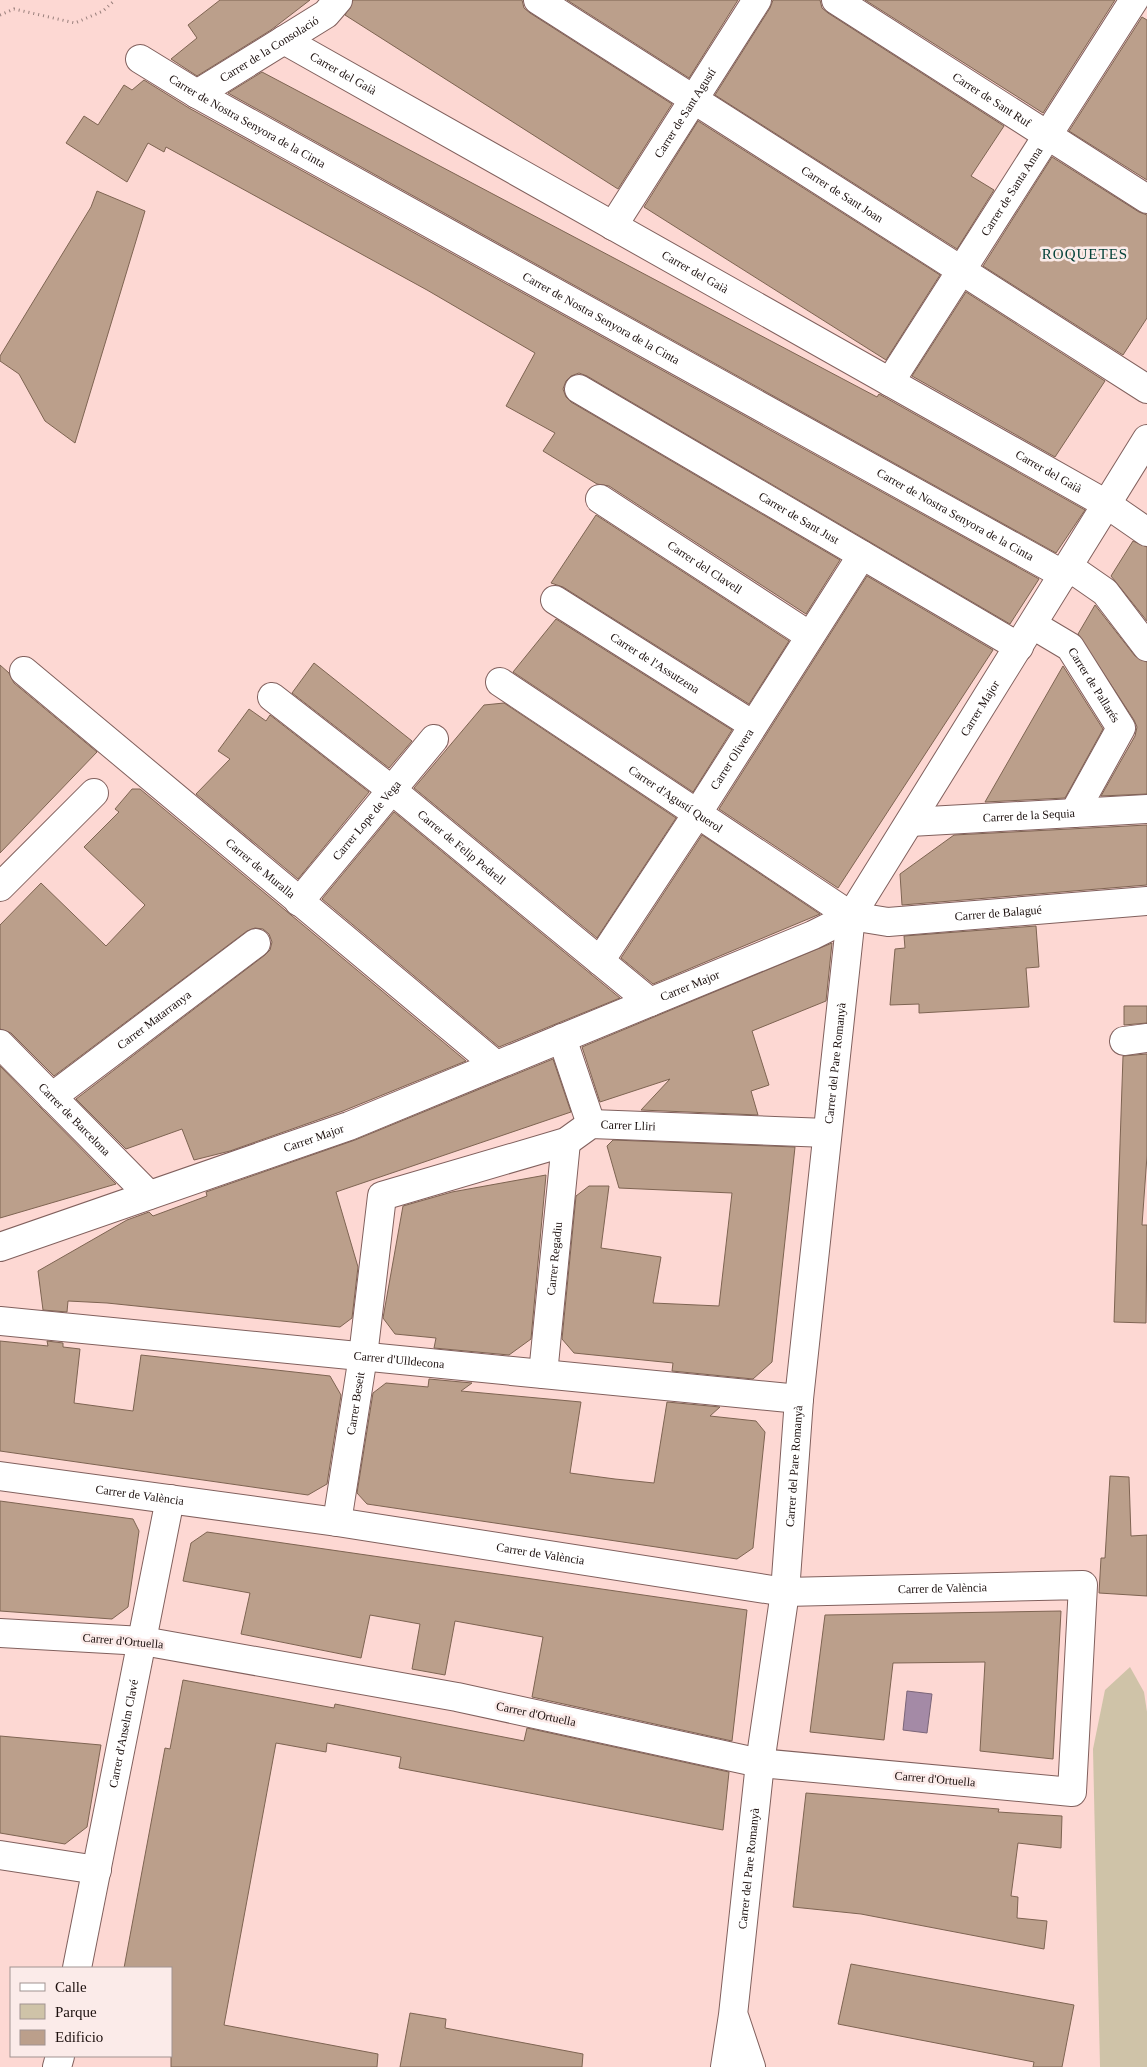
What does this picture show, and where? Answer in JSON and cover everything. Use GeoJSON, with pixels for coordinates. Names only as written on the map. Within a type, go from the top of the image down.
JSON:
{"type":"FeatureCollection","features":[{"type":"Feature","properties":{"kind":"street","name":"Carrer de la Consolació"},"geometry":{"type":"LineString","coordinates":[[197,94],[326,14],[338,0]]}},
{"type":"Feature","properties":{"kind":"street","name":"Carrer de Sant Joan"},"geometry":{"type":"LineString","coordinates":[[538,0],[1147,388]]}},
{"type":"Feature","properties":{"kind":"street","name":"Carrer de Sant Agustí"},"geometry":{"type":"LineString","coordinates":[[613,226],[757,0]]}},
{"type":"Feature","properties":{"kind":"street","name":"Carrer de Sant Ruf"},"geometry":{"type":"LineString","coordinates":[[836,0],[1147,199]]}},
{"type":"Feature","properties":{"kind":"street","name":"Carrer de Santa Anna"},"geometry":{"type":"LineString","coordinates":[[890,382],[963,271],[1046,135],[1134,0]]}},
{"type":"Feature","properties":{"kind":"street","name":"Carrer del Gaià"},"geometry":{"type":"LineString","coordinates":[[284,40],[1108,505],[1147,532]]}},
{"type":"Feature","properties":{"kind":"street","name":"Carrer de Nostra Senyora de la Cinta"},"geometry":{"type":"LineString","coordinates":[[140,59],[197,94],[1105,592],[1147,647]]}},
{"type":"Feature","properties":{"kind":"street","name":"Carrer de Sant Just"},"geometry":{"type":"LineString","coordinates":[[579,389],[862,555],[1026,636]]}},
{"type":"Feature","properties":{"kind":"street","name":"Carrer Major"},"geometry":{"type":"LineString","coordinates":[[0,1247],[349,1126],[813,935],[851,916],[1108,505],[1147,439]]}},
{"type":"Feature","properties":{"kind":"street","name":"Carrer del Clavell"},"geometry":{"type":"LineString","coordinates":[[600,499],[810,636]]}},
{"type":"Feature","properties":{"kind":"street","name":"Carrer Olivera"},"geometry":{"type":"LineString","coordinates":[[600,961],[697,814],[862,555]]}},
{"type":"Feature","properties":{"kind":"street","name":"Carrer de l'Assutzena"},"geometry":{"type":"LineString","coordinates":[[555,600],[753,725]]}},
{"type":"Feature","properties":{"kind":"street","name":"Carrer de Pallarés"},"geometry":{"type":"LineString","coordinates":[[1026,636],[1070,647],[1121,728],[1074,813]]}},
{"type":"Feature","properties":{"kind":"street","name":"Carrer de Muralla"},"geometry":{"type":"LineString","coordinates":[[24,671],[496,1065]]}},
{"type":"Feature","properties":{"kind":"street","name":"Carrer d'Agustí Querol"},"geometry":{"type":"LineString","coordinates":[[500,682],[851,916]]}},
{"type":"Feature","properties":{"kind":"street","name":"Carrer de Felip Pedrell"},"geometry":{"type":"LineString","coordinates":[[272,697],[393,791],[650,1002]]}},
{"type":"Feature","properties":{"kind":"street","name":"Carrer Lope de Vega"},"geometry":{"type":"LineString","coordinates":[[299,902],[393,791],[434,739]]}},
{"type":"Feature","properties":{"kind":"street"},"geometry":{"type":"LineString","coordinates":[[0,888],[94,793]]}},
{"type":"Feature","properties":{"kind":"street","name":"Carrer de la Sequia"},"geometry":{"type":"LineString","coordinates":[[910,822],[1147,809]]}},
{"type":"Feature","properties":{"kind":"street","name":"Carrer de Balagué"},"geometry":{"type":"LineString","coordinates":[[851,916],[888,922],[1147,901]]}},
{"type":"Feature","properties":{"kind":"street","name":"Carrer del Pare Romanyà"},"geometry":{"type":"LineString","coordinates":[[725,2067],[733,2015],[760,1763],[785,1592],[799,1399],[851,916]]}},
{"type":"Feature","properties":{"kind":"street","name":"Carrer Matarranya"},"geometry":{"type":"LineString","coordinates":[[52,1097],[256,943]]}},
{"type":"Feature","properties":{"kind":"street"},"geometry":{"type":"LineString","coordinates":[[562,1038],[591,1124]]}},
{"type":"Feature","properties":{"kind":"street","name":"Carrer de Barcelona"},"geometry":{"type":"LineString","coordinates":[[0,1044],[149,1195]]}},
{"type":"Feature","properties":{"kind":"street","name":"Carrer Lliri"},"geometry":{"type":"LineString","coordinates":[[382,1196],[566,1142],[591,1124],[827,1133]]}},
{"type":"Feature","properties":{"kind":"street","name":"Carrer Regadiu"},"geometry":{"type":"LineString","coordinates":[[543,1374],[566,1142]]}},
{"type":"Feature","properties":{"kind":"street","name":"Carrer Beseit"},"geometry":{"type":"LineString","coordinates":[[337,1522],[364,1356],[382,1196]]}},
{"type":"Feature","properties":{"kind":"street","name":"Carrer d'Ulldecona"},"geometry":{"type":"LineString","coordinates":[[0,1321],[799,1399]]}},
{"type":"Feature","properties":{"kind":"street","name":"Carrer de València"},"geometry":{"type":"LineString","coordinates":[[0,1476],[337,1522],[785,1592],[1083,1585],[1072,1792]]}},
{"type":"Feature","properties":{"kind":"street","name":"Carrer d'Anselm Clavé"},"geometry":{"type":"LineString","coordinates":[[77,1967],[170,1499]]}},
{"type":"Feature","properties":{"kind":"street","name":"Carrer d'Ortuella"},"geometry":{"type":"LineString","coordinates":[[0,1633],[143,1641],[457,1696],[760,1763],[1072,1792]]}},
{"type":"Feature","properties":{"kind":"street"},"geometry":{"type":"LineString","coordinates":[[0,1855],[97,1870]]}},
{"type":"Feature","properties":{"kind":"street","name":"Carrer del Pare Romanyà"},"geometry":{"type":"LineString","coordinates":[[733,2015],[751,2067]]}},
{"type":"Feature","properties":{"kind":"path"},"geometry":{"type":"LineString","coordinates":[[0,15],[14,9],[75,23],[103,12],[115,0]]}},
{"type":"Feature","properties":{"kind":"green space"},"geometry":{"type":"Polygon","coordinates":[[[1130,1667],[1144,1692],[1147,1712],[1147,2067],[1100,2067],[1093,1749],[1105,1690],[1130,1667]]]}},
{"type":"Feature","properties":{"kind":"shaded area"},"geometry":{"type":"Polygon","coordinates":[[[907,1691],[932,1694],[927,1733],[903,1730],[907,1691]]]}},
{"type":"Feature","properties":{"kind":"building"},"geometry":{"type":"Polygon","coordinates":[[[220,0],[310,0],[271,30],[197,76],[171,59],[197,38],[188,25],[220,0]]]}},
{"type":"Feature","properties":{"kind":"building"},"geometry":{"type":"Polygon","coordinates":[[[353,0],[522,0],[524,8],[530,13],[672,104],[618,189],[345,15],[353,0]]]}},
{"type":"Feature","properties":{"kind":"building"},"geometry":{"type":"Polygon","coordinates":[[[567,0],[738,0],[689,78],[567,0]]]}},
{"type":"Feature","properties":{"kind":"building"},"geometry":{"type":"Polygon","coordinates":[[[773,0],[820,0],[822,8],[828,13],[1004,126],[971,176],[994,190],[957,249],[715,95],[770,8],[773,0]]]}},
{"type":"Feature","properties":{"kind":"building"},"geometry":{"type":"Polygon","coordinates":[[[865,0],[1115,0],[1043,113],[865,0]]]}},
{"type":"Feature","properties":{"kind":"building"},"geometry":{"type":"Polygon","coordinates":[[[1142,17],[1147,20],[1147,180],[1069,131],[1142,17]]]}},
{"type":"Feature","properties":{"kind":"building"},"geometry":{"type":"Polygon","coordinates":[[[262,72],[877,397],[879,394],[1085,510],[1056,553],[228,93],[262,72]]]}},
{"type":"Feature","properties":{"kind":"building"},"geometry":{"type":"Polygon","coordinates":[[[144,80],[189,108],[1039,579],[1010,624],[587,376],[579,373],[571,376],[566,381],[563,389],[566,397],[571,402],[840,560],[806,614],[609,486],[597,484],[543,451],[555,433],[506,406],[535,353],[427,290],[166,147],[164,152],[148,143],[127,182],[66,143],[84,116],[98,125],[124,85],[132,90],[144,80]]]}},
{"type":"Feature","properties":{"kind":"building"},"geometry":{"type":"Polygon","coordinates":[[[698,121],[940,275],[886,360],[644,207],[698,121]]]}},
{"type":"Feature","properties":{"kind":"building"},"geometry":{"type":"Polygon","coordinates":[[[1052,157],[1139,212],[1147,215],[1147,318],[1123,355],[983,266],[1052,157]]]}},
{"type":"Feature","properties":{"kind":"building"},"geometry":{"type":"Polygon","coordinates":[[[97,191],[145,211],[75,443],[45,421],[19,374],[0,361],[0,356],[91,207],[97,191]]]}},
{"type":"Feature","properties":{"kind":"building"},"geometry":{"type":"Polygon","coordinates":[[[966,292],[1105,381],[1055,457],[912,376],[966,292]]]}},
{"type":"Feature","properties":{"kind":"building"},"geometry":{"type":"Polygon","coordinates":[[[596,515],[789,641],[749,704],[563,587],[551,583],[596,515]]]}},
{"type":"Feature","properties":{"kind":"building"},"geometry":{"type":"Polygon","coordinates":[[[1133,541],[1147,547],[1147,621],[1111,576],[1133,541]]]}},
{"type":"Feature","properties":{"kind":"building"},"geometry":{"type":"Polygon","coordinates":[[[867,576],[993,650],[838,888],[719,809],[867,576]]]}},
{"type":"Feature","properties":{"kind":"building"},"geometry":{"type":"Polygon","coordinates":[[[1095,605],[1135,656],[1147,662],[1147,794],[1101,796],[1135,736],[1137,727],[1078,634],[1095,605]]]}},
{"type":"Feature","properties":{"kind":"building"},"geometry":{"type":"Polygon","coordinates":[[[556,619],[732,730],[693,792],[513,672],[556,619]]]}},
{"type":"Feature","properties":{"kind":"building"},"geometry":{"type":"Polygon","coordinates":[[[314,663],[412,741],[389,768],[292,693],[314,663]]]}},
{"type":"Feature","properties":{"kind":"building"},"geometry":{"type":"Polygon","coordinates":[[[0,665],[9,673],[14,683],[97,752],[0,853],[0,665]]]}},
{"type":"Feature","properties":{"kind":"building"},"geometry":{"type":"Polygon","coordinates":[[[1063,666],[1103,729],[1065,798],[985,802],[1063,666]]]}},
{"type":"Feature","properties":{"kind":"building"},"geometry":{"type":"Polygon","coordinates":[[[504,703],[676,818],[597,938],[414,788],[484,705],[504,703]]]}},
{"type":"Feature","properties":{"kind":"building"},"geometry":{"type":"Polygon","coordinates":[[[249,709],[266,721],[270,715],[369,792],[298,879],[196,794],[230,759],[218,751],[249,709]]]}},
{"type":"Feature","properties":{"kind":"building"},"geometry":{"type":"Polygon","coordinates":[[[132,789],[140,789],[466,1061],[343,1111],[230,1151],[194,1160],[182,1129],[126,1149],[76,1099],[265,955],[270,950],[272,942],[269,934],[263,929],[255,928],[247,931],[54,1076],[11,1033],[0,1029],[0,925],[41,883],[106,946],[145,905],[84,847],[119,812],[115,809],[132,789]]]}},
{"type":"Feature","properties":{"kind":"building"},"geometry":{"type":"Polygon","coordinates":[[[394,812],[620,998],[499,1047],[322,899],[394,812]]]}},
{"type":"Feature","properties":{"kind":"building"},"geometry":{"type":"Polygon","coordinates":[[[1147,825],[1147,885],[902,905],[900,874],[954,835],[1147,825]]]}},
{"type":"Feature","properties":{"kind":"building"},"geometry":{"type":"Polygon","coordinates":[[[702,835],[820,914],[653,984],[621,958],[702,835]]]}},
{"type":"Feature","properties":{"kind":"building"},"geometry":{"type":"Polygon","coordinates":[[[1036,926],[1039,967],[1026,968],[1029,1007],[919,1013],[919,1004],[890,1005],[895,949],[905,948],[904,936],[1036,926]]]}},
{"type":"Feature","properties":{"kind":"building"},"geometry":{"type":"Polygon","coordinates":[[[832,943],[826,1001],[752,1031],[769,1085],[751,1091],[758,1115],[641,1110],[670,1079],[600,1102],[582,1047],[832,943]]]}},
{"type":"Feature","properties":{"kind":"building"},"geometry":{"type":"Polygon","coordinates":[[[1124,1006],[1147,1006],[1147,1023],[1124,1025],[1124,1006]]]}},
{"type":"Feature","properties":{"kind":"building"},"geometry":{"type":"Polygon","coordinates":[[[1147,1054],[1147,1156],[1142,1225],[1147,1225],[1146,1323],[1114,1322],[1123,1056],[1147,1054]]]}},
{"type":"Feature","properties":{"kind":"building"},"geometry":{"type":"Polygon","coordinates":[[[553,1059],[571,1112],[336,1192],[358,1267],[352,1318],[340,1327],[107,1303],[68,1301],[67,1312],[43,1310],[38,1271],[127,1220],[149,1212],[153,1216],[207,1196],[206,1192],[355,1140],[553,1059]]]}},
{"type":"Feature","properties":{"kind":"building"},"geometry":{"type":"Polygon","coordinates":[[[0,1066],[40,1107],[116,1184],[0,1218],[0,1066]]]}},
{"type":"Feature","properties":{"kind":"building"},"geometry":{"type":"Polygon","coordinates":[[[613,1140],[795,1147],[772,1362],[753,1379],[672,1371],[673,1363],[574,1353],[562,1339],[576,1196],[589,1186],[609,1186],[601,1248],[661,1257],[653,1303],[719,1306],[732,1193],[619,1188],[607,1146],[613,1140]]]}},
{"type":"Feature","properties":{"kind":"building"},"geometry":{"type":"Polygon","coordinates":[[[546,1175],[531,1339],[509,1355],[434,1348],[436,1338],[395,1334],[383,1318],[403,1206],[452,1192],[546,1175]]]}},
{"type":"Feature","properties":{"kind":"building"},"geometry":{"type":"Polygon","coordinates":[[[0,1341],[48,1346],[47,1341],[63,1343],[63,1347],[80,1349],[74,1403],[133,1411],[141,1355],[330,1376],[341,1395],[327,1484],[308,1495],[0,1451],[0,1341]]]}},
{"type":"Feature","properties":{"kind":"building"},"geometry":{"type":"Polygon","coordinates":[[[429,1379],[472,1383],[461,1391],[581,1402],[570,1473],[615,1479],[654,1483],[667,1402],[720,1407],[710,1416],[756,1421],[765,1432],[753,1548],[737,1559],[367,1504],[357,1493],[373,1393],[386,1383],[428,1387],[429,1379]]]}},
{"type":"Feature","properties":{"kind":"building"},"geometry":{"type":"Polygon","coordinates":[[[1110,1476],[1129,1477],[1131,1536],[1147,1535],[1147,1596],[1099,1593],[1101,1558],[1105,1558],[1110,1476]]]}},
{"type":"Feature","properties":{"kind":"building"},"geometry":{"type":"Polygon","coordinates":[[[0,1501],[133,1519],[139,1531],[128,1607],[112,1619],[0,1611],[0,1501]]]}},
{"type":"Feature","properties":{"kind":"building"},"geometry":{"type":"Polygon","coordinates":[[[207,1532],[747,1610],[732,1741],[532,1697],[543,1637],[455,1621],[445,1675],[412,1669],[420,1624],[370,1615],[361,1658],[241,1634],[250,1593],[183,1581],[191,1543],[207,1532]]]}},
{"type":"Feature","properties":{"kind":"building"},"geometry":{"type":"Polygon","coordinates":[[[1061,1611],[1053,1759],[980,1751],[985,1662],[893,1663],[884,1740],[810,1732],[825,1615],[1061,1611]]]}},
{"type":"Feature","properties":{"kind":"building"},"geometry":{"type":"Polygon","coordinates":[[[183,1680],[334,1708],[335,1704],[524,1741],[527,1728],[729,1772],[723,1830],[399,1768],[401,1757],[327,1743],[326,1752],[276,1743],[224,2025],[378,2054],[377,2067],[171,2067],[172,1967],[124,1967],[165,1748],[170,1749],[183,1680]]]}},
{"type":"Feature","properties":{"kind":"building"},"geometry":{"type":"Polygon","coordinates":[[[0,1736],[101,1745],[87,1827],[65,1844],[0,1833],[0,1736]]]}},
{"type":"Feature","properties":{"kind":"building"},"geometry":{"type":"Polygon","coordinates":[[[806,1793],[999,1809],[998,1812],[1062,1816],[1061,1848],[1018,1843],[1011,1896],[1018,1897],[1017,1918],[1047,1921],[1044,1949],[861,1914],[793,1907],[806,1793]]]}},
{"type":"Feature","properties":{"kind":"building"},"geometry":{"type":"Polygon","coordinates":[[[851,1964],[1074,2005],[1062,2067],[1033,2067],[1034,2062],[838,2024],[851,1964]]]}},
{"type":"Feature","properties":{"kind":"building"},"geometry":{"type":"Polygon","coordinates":[[[410,2013],[446,2019],[445,2028],[583,2054],[582,2067],[400,2067],[410,2013]]]}},
{"type":"Feature","properties":{"kind":"district","name":"ROQUETES"},"geometry":{"type":"Point","coordinates":[1085,254]}}]}
